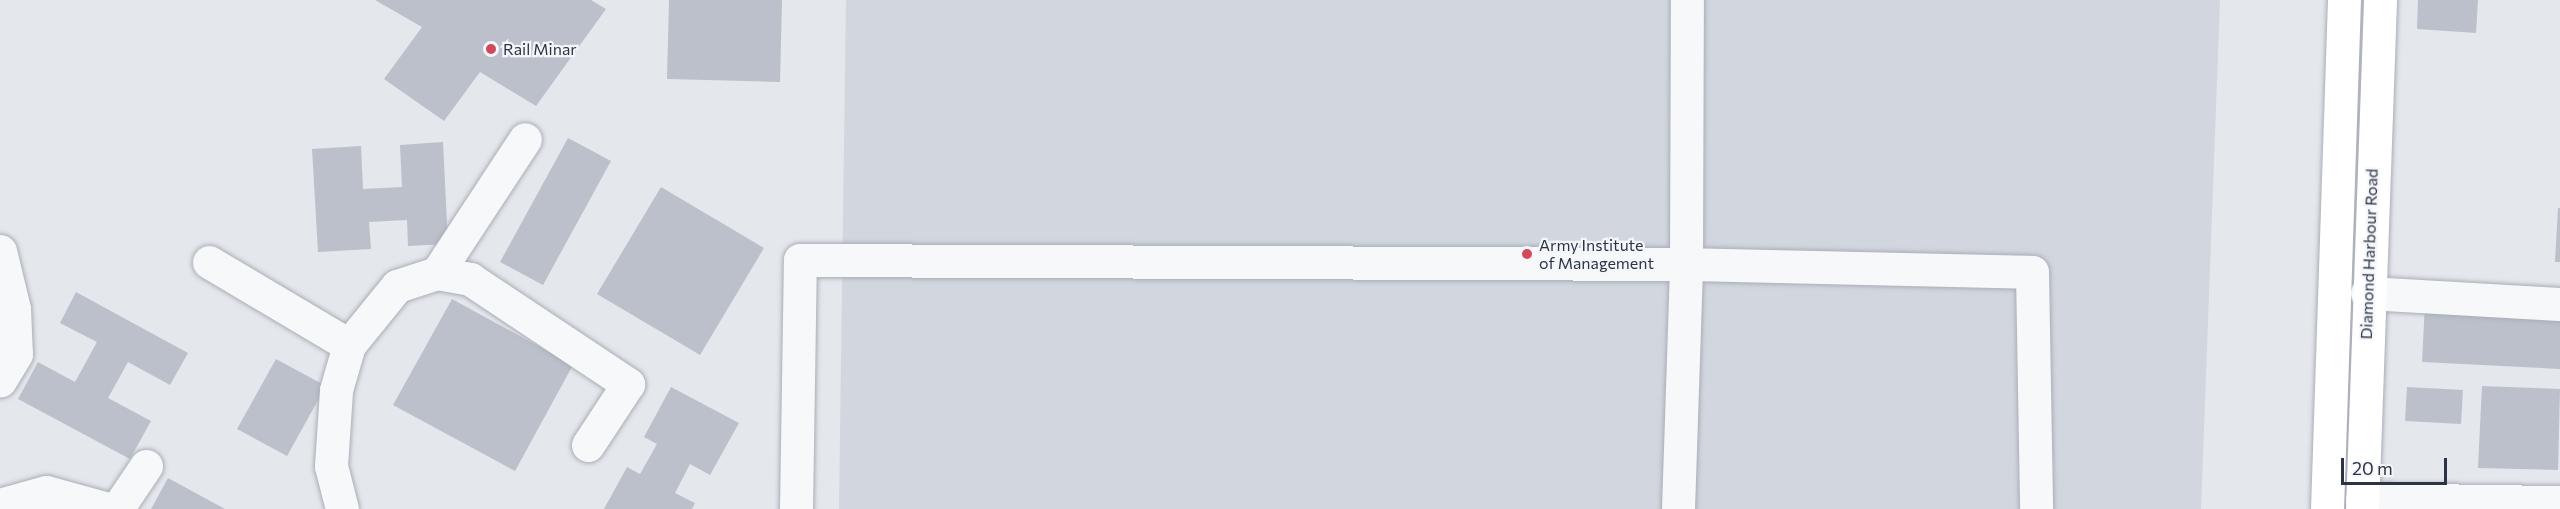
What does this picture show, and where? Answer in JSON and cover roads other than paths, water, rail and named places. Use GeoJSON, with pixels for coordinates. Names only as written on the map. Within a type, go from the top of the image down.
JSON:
{"type":"FeatureCollection","features":[{"type":"Feature","properties":{"kind":"main road","name":"Diamond Harbour Road"},"geometry":{"type":"LineString","coordinates":[[2327,509],[2344,0]]}},
{"type":"Feature","properties":{"kind":"main road","name":"Diamond Harbour Road"},"geometry":{"type":"LineString","coordinates":[[2362,504],[2367,293],[2380,0]]}},
{"type":"Feature","properties":{"kind":"street"},"geometry":{"type":"LineString","coordinates":[[1678,509],[1686,264],[1687,0]]}},
{"type":"Feature","properties":{"kind":"street"},"geometry":{"type":"LineString","coordinates":[[437,273],[525,139]]}},
{"type":"Feature","properties":{"kind":"street"},"geometry":{"type":"LineString","coordinates":[[0,251],[14,309],[16,354],[0,381]]}},
{"type":"Feature","properties":{"kind":"street"},"geometry":{"type":"LineString","coordinates":[[796,509],[800,260],[1686,264],[2032,272],[2036,509]]}},
{"type":"Feature","properties":{"kind":"street"},"geometry":{"type":"LineString","coordinates":[[209,262],[349,345]]}},
{"type":"Feature","properties":{"kind":"street"},"geometry":{"type":"LineString","coordinates":[[342,509],[331,466],[336,390],[349,345],[397,286],[437,273],[470,279],[628,384],[588,445]]}},
{"type":"Feature","properties":{"kind":"street"},"geometry":{"type":"LineString","coordinates":[[2367,293],[2560,304]]}},
{"type":"Feature","properties":{"kind":"street"},"geometry":{"type":"LineString","coordinates":[[117,509],[146,466]]}},
{"type":"Feature","properties":{"kind":"street"},"geometry":{"type":"LineString","coordinates":[[0,505],[46,492],[108,509]]}},
{"type":"Feature","properties":{"kind":"street"},"geometry":{"type":"LineString","coordinates":[[2362,504],[2560,502]]}},
{"type":"Feature","properties":{"kind":"place","name":"Rail Minar"},"geometry":{"type":"Point","coordinates":[491,49]}},
{"type":"Feature","properties":{"kind":"place","name":"Army Institute of Management"},"geometry":{"type":"Point","coordinates":[1527,254]}}]}
